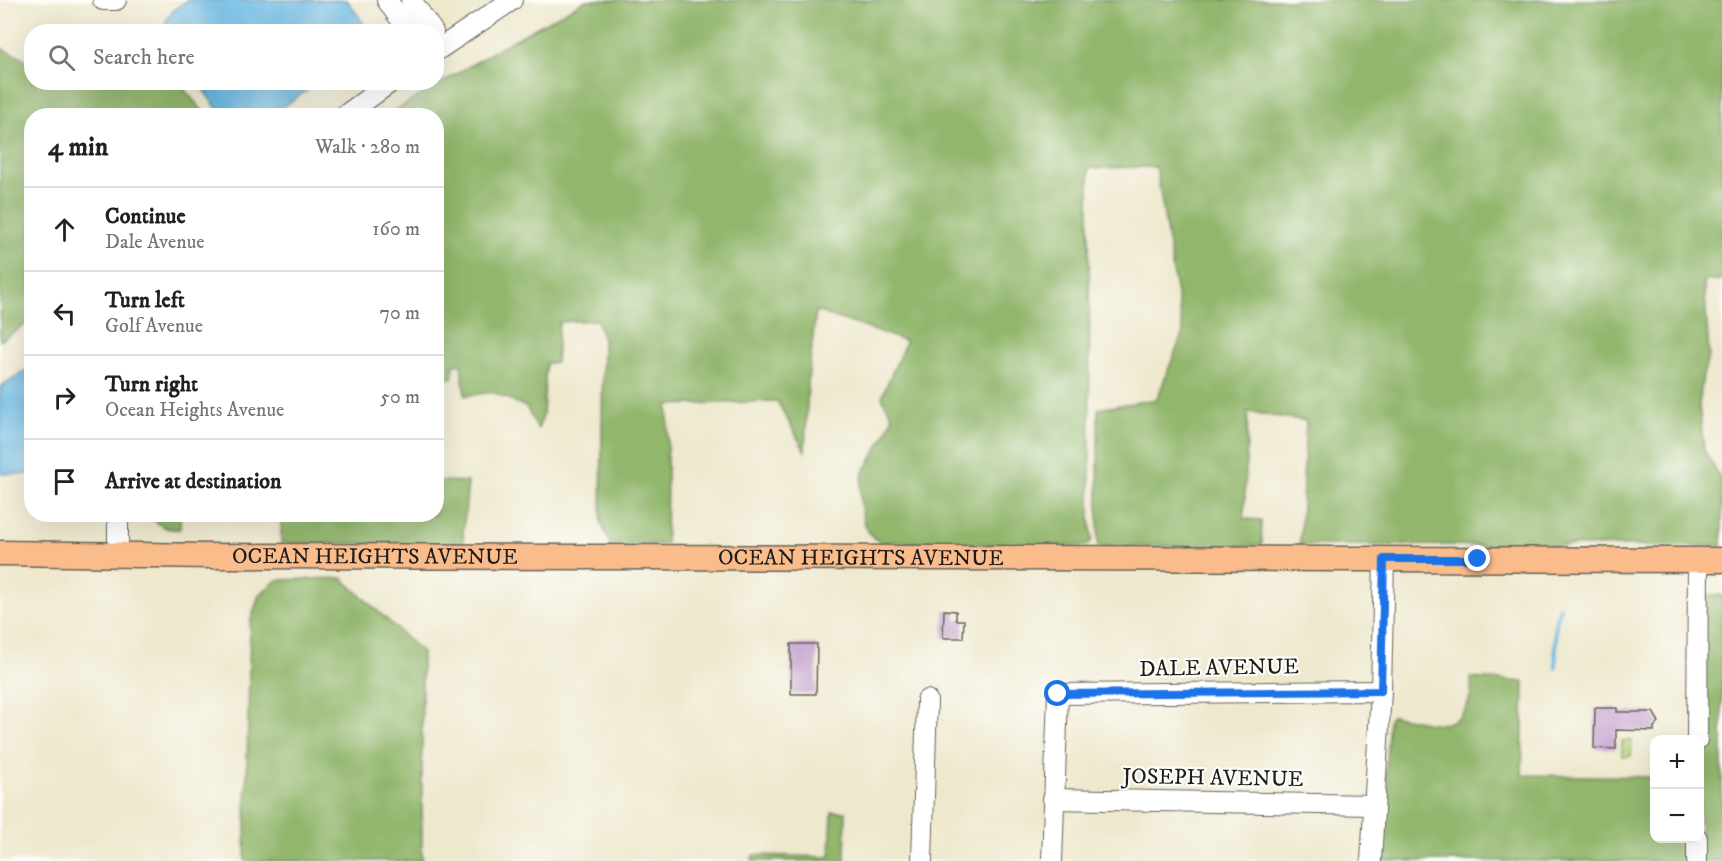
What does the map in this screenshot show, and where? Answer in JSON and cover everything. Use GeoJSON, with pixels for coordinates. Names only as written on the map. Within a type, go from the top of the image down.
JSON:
{"type":"FeatureCollection","features":[{"type":"Feature","properties":{"kind":"main road","name":"OCEAN HEIGHTS AVENUE"},"geometry":{"type":"LineString","coordinates":[[0,553],[245,556],[1722,560]]}},
{"type":"Feature","properties":{"kind":"street"},"geometry":{"type":"LineString","coordinates":[[103,0],[116,0]]}},
{"type":"Feature","properties":{"kind":"street"},"geometry":{"type":"LineString","coordinates":[[387,0],[404,24]]}},
{"type":"Feature","properties":{"kind":"street"},"geometry":{"type":"LineString","coordinates":[[411,0],[426,24]]}},
{"type":"Feature","properties":{"kind":"street"},"geometry":{"type":"LineString","coordinates":[[444,37],[512,0]]}},
{"type":"Feature","properties":{"kind":"street"},"geometry":{"type":"LineString","coordinates":[[355,108],[380,90]]}},
{"type":"Feature","properties":{"kind":"street"},"geometry":{"type":"LineString","coordinates":[[118,522],[118,554]]}},
{"type":"Feature","properties":{"kind":"street"},"geometry":{"type":"LineString","coordinates":[[1371,861],[1381,691],[1384,559]]}},
{"type":"Feature","properties":{"kind":"street"},"geometry":{"type":"LineString","coordinates":[[1697,735],[1698,560]]}},
{"type":"Feature","properties":{"kind":"street","name":"DALE AVENUE"},"geometry":{"type":"LineString","coordinates":[[1053,799],[1058,694],[1381,691]]}},
{"type":"Feature","properties":{"kind":"street"},"geometry":{"type":"LineString","coordinates":[[922,861],[927,700]]}},
{"type":"Feature","properties":{"kind":"street"},"geometry":{"type":"LineString","coordinates":[[1052,861],[1053,799]]}},
{"type":"Feature","properties":{"kind":"street","name":"JOSEPH AVENUE"},"geometry":{"type":"LineString","coordinates":[[1053,799],[1373,805]]}},
{"type":"Feature","properties":{"kind":"street"},"geometry":{"type":"LineString","coordinates":[[1697,843],[1697,861]]}},
{"type":"Feature","properties":{"kind":"green space"},"geometry":{"type":"Polygon","coordinates":[[[586,0],[1722,0],[1722,280],[1704,281],[1709,355],[1703,375],[1699,405],[1704,450],[1722,481],[1722,546],[1300,545],[1306,421],[1248,412],[1244,519],[1261,520],[1262,544],[1098,547],[1098,409],[1157,399],[1183,332],[1156,167],[1089,168],[1090,519],[1092,540],[1086,546],[880,542],[873,537],[862,512],[861,481],[863,473],[891,422],[891,414],[882,396],[906,341],[816,311],[808,380],[805,451],[777,401],[668,405],[666,544],[610,545],[601,522],[603,340],[597,320],[559,322],[556,363],[546,363],[543,416],[538,429],[526,407],[493,392],[465,396],[461,364],[454,365],[452,378],[444,379],[444,108],[399,108],[429,90],[444,90],[444,81],[586,0]]]}},
{"type":"Feature","properties":{"kind":"green space"},"geometry":{"type":"Polygon","coordinates":[[[0,48],[24,59],[24,90],[185,90],[200,108],[24,108],[24,326],[0,341],[0,48]]]}},
{"type":"Feature","properties":{"kind":"green space"},"geometry":{"type":"Polygon","coordinates":[[[444,481],[468,482],[464,544],[281,543],[281,522],[444,522],[444,481]]]}},
{"type":"Feature","properties":{"kind":"green space"},"geometry":{"type":"Polygon","coordinates":[[[156,522],[180,522],[180,529],[163,527],[156,522]]]}},
{"type":"Feature","properties":{"kind":"green space"},"geometry":{"type":"Polygon","coordinates":[[[342,578],[422,652],[422,861],[245,861],[250,623],[259,595],[277,580],[342,578]]]}},
{"type":"Feature","properties":{"kind":"green space"},"geometry":{"type":"Polygon","coordinates":[[[1704,595],[1722,595],[1722,861],[1380,861],[1389,719],[1392,716],[1441,724],[1457,718],[1466,707],[1470,695],[1471,678],[1524,682],[1522,775],[1650,777],[1650,843],[1704,843],[1704,735],[1700,735],[1704,595]]]}},
{"type":"Feature","properties":{"kind":"green space"},"geometry":{"type":"Polygon","coordinates":[[[1622,741],[1632,741],[1631,756],[1622,756],[1622,741]]]}},
{"type":"Feature","properties":{"kind":"green space"},"geometry":{"type":"Polygon","coordinates":[[[832,812],[846,812],[845,861],[752,861],[753,855],[830,857],[832,812]]]}},
{"type":"Feature","properties":{"kind":"water"},"geometry":{"type":"Polygon","coordinates":[[[188,0],[347,0],[364,24],[165,24],[175,10],[188,0]]]}},
{"type":"Feature","properties":{"kind":"water"},"geometry":{"type":"Polygon","coordinates":[[[203,90],[308,90],[281,108],[217,108],[203,90]]]}},
{"type":"Feature","properties":{"kind":"water"},"geometry":{"type":"Polygon","coordinates":[[[24,372],[24,474],[0,474],[0,387],[24,372]]]}},
{"type":"Feature","properties":{"kind":"building"},"geometry":{"type":"Polygon","coordinates":[[[944,610],[956,611],[956,620],[964,620],[963,638],[943,638],[944,610]]]}},
{"type":"Feature","properties":{"kind":"building"},"geometry":{"type":"Polygon","coordinates":[[[791,644],[817,644],[816,694],[791,694],[791,644]]]}},
{"type":"Feature","properties":{"kind":"building"},"geometry":{"type":"Polygon","coordinates":[[[1595,708],[1617,708],[1617,712],[1653,712],[1659,722],[1654,727],[1654,731],[1616,730],[1616,749],[1594,748],[1595,708]]]}},
{"type":"Feature","properties":{"kind":"waterway"},"geometry":{"type":"LineString","coordinates":[[1556,668],[1555,626],[1560,607]]}},
{"type":"Feature","properties":{"kind":"route"},"geometry":{"type":"LineString","coordinates":[[1058,694],[1381,691],[1384,559],[1478,559]]}}]}
